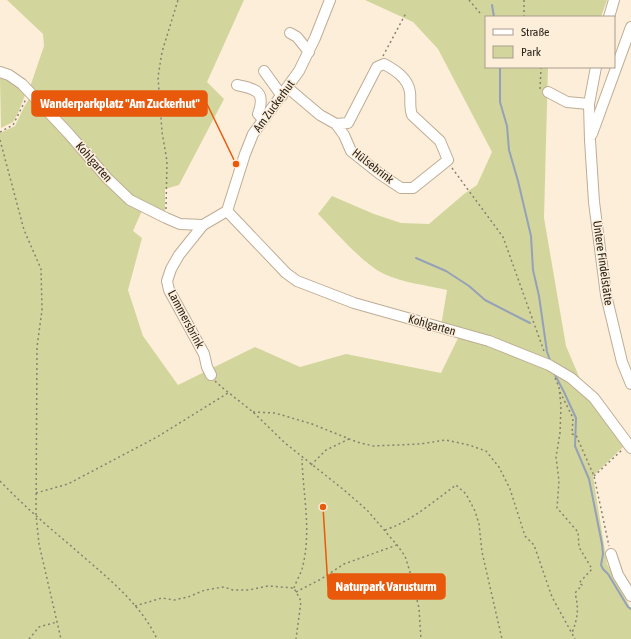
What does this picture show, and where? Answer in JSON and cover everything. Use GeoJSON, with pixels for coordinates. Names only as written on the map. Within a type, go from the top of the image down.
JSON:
{"type":"FeatureCollection","features":[{"type":"Feature","properties":{"kind":"street","name":"Am Zuckerhut"},"geometry":{"type":"LineString","coordinates":[[227,211],[253,134],[285,92],[309,52],[330,0]]}},
{"type":"Feature","properties":{"kind":"street"},"geometry":{"type":"LineString","coordinates":[[610,16],[614,0]]}},
{"type":"Feature","properties":{"kind":"street","name":"Untere Findelstätte"},"geometry":{"type":"LineString","coordinates":[[590,140],[631,27]]}},
{"type":"Feature","properties":{"kind":"street"},"geometry":{"type":"LineString","coordinates":[[290,33],[297,37],[309,52]]}},
{"type":"Feature","properties":{"kind":"street"},"geometry":{"type":"LineString","coordinates":[[336,124],[348,123],[377,67],[384,64],[398,73],[406,81],[410,90],[410,110],[412,114],[440,141],[448,160]]}},
{"type":"Feature","properties":{"kind":"street","name":"Untere Findelstätte"},"geometry":{"type":"LineString","coordinates":[[596,68],[589,104],[594,202],[606,295],[622,362],[631,384]]}},
{"type":"Feature","properties":{"kind":"street","name":"Hülsebrink"},"geometry":{"type":"LineString","coordinates":[[264,71],[285,92],[336,124],[344,135],[351,150],[380,174],[401,188],[413,188],[448,160]]}},
{"type":"Feature","properties":{"kind":"street","name":"Kohlgarten"},"geometry":{"type":"LineString","coordinates":[[0,72],[22,84],[69,134],[107,178],[130,200],[180,224],[202,225]]}},
{"type":"Feature","properties":{"kind":"street"},"geometry":{"type":"LineString","coordinates":[[237,85],[254,89],[259,93],[261,102],[258,114],[263,119]]}},
{"type":"Feature","properties":{"kind":"street"},"geometry":{"type":"LineString","coordinates":[[548,92],[567,102],[589,104]]}},
{"type":"Feature","properties":{"kind":"street","name":"Kohlgarten"},"geometry":{"type":"LineString","coordinates":[[227,211],[286,273],[297,281],[354,303],[489,342],[549,365],[571,378],[594,398],[629,446]]}},
{"type":"Feature","properties":{"kind":"street"},"geometry":{"type":"LineString","coordinates":[[202,225],[227,211]]}},
{"type":"Feature","properties":{"kind":"street","name":"Lammersbrink"},"geometry":{"type":"LineString","coordinates":[[202,225],[179,255],[171,269],[167,281],[169,290],[204,354],[207,367],[211,375]]}},
{"type":"Feature","properties":{"kind":"street"},"geometry":{"type":"LineString","coordinates":[[611,554],[618,575],[631,596]]}},
{"type":"Feature","properties":{"kind":"path"},"geometry":{"type":"LineString","coordinates":[[166,218],[167,161],[162,132],[158,77],[162,52],[178,0]]}},
{"type":"Feature","properties":{"kind":"path"},"geometry":{"type":"LineString","coordinates":[[469,0],[480,13]]}},
{"type":"Feature","properties":{"kind":"path"},"geometry":{"type":"LineString","coordinates":[[524,0],[524,16]]}},
{"type":"Feature","properties":{"kind":"path"},"geometry":{"type":"LineString","coordinates":[[377,67],[406,13]]}},
{"type":"Feature","properties":{"kind":"path"},"geometry":{"type":"LineString","coordinates":[[541,68],[539,88],[548,92]]}},
{"type":"Feature","properties":{"kind":"path"},"geometry":{"type":"LineString","coordinates":[[0,132],[13,125],[29,92]]}},
{"type":"Feature","properties":{"kind":"path"},"geometry":{"type":"LineString","coordinates":[[0,140],[24,230],[41,269],[42,310],[37,347],[36,515],[39,544],[61,639]]}},
{"type":"Feature","properties":{"kind":"path"},"geometry":{"type":"LineString","coordinates":[[448,160],[503,237],[549,365],[573,418],[572,434],[576,435],[594,476],[611,554]]}},
{"type":"Feature","properties":{"kind":"path"},"geometry":{"type":"LineString","coordinates":[[211,375],[228,393],[253,412],[284,444],[368,510],[397,545],[405,556],[410,572],[418,608],[421,639]]}},
{"type":"Feature","properties":{"kind":"path"},"geometry":{"type":"LineString","coordinates":[[559,389],[561,406],[560,433],[556,457],[558,481],[557,508],[578,532],[579,546],[592,569],[579,583],[582,585],[575,593],[578,606],[576,623],[572,633]]}},
{"type":"Feature","properties":{"kind":"path"},"geometry":{"type":"LineString","coordinates":[[36,493],[68,484],[157,436],[228,393]]}},
{"type":"Feature","properties":{"kind":"path"},"geometry":{"type":"LineString","coordinates":[[253,412],[274,414],[305,422],[357,442],[373,446],[420,444],[446,440],[469,444],[486,451],[499,467],[510,489],[525,536],[534,545],[552,597],[576,639]]}},
{"type":"Feature","properties":{"kind":"path"},"geometry":{"type":"LineString","coordinates":[[311,465],[326,450],[349,439]]}},
{"type":"Feature","properties":{"kind":"path"},"geometry":{"type":"LineString","coordinates":[[594,476],[629,446]]}},
{"type":"Feature","properties":{"kind":"path"},"geometry":{"type":"LineString","coordinates":[[296,639],[301,600],[294,588],[302,569],[307,519],[302,458]]}},
{"type":"Feature","properties":{"kind":"path"},"geometry":{"type":"LineString","coordinates":[[0,481],[70,546],[96,566],[135,606],[152,629],[157,639]]}},
{"type":"Feature","properties":{"kind":"path"},"geometry":{"type":"LineString","coordinates":[[385,531],[402,523],[424,509],[456,485],[466,494],[475,511],[479,524],[482,552],[502,639]]}},
{"type":"Feature","properties":{"kind":"path"},"geometry":{"type":"LineString","coordinates":[[296,592],[321,579],[344,564],[397,545]]}},
{"type":"Feature","properties":{"kind":"path"},"geometry":{"type":"LineString","coordinates":[[135,606],[162,598],[174,600],[188,597],[205,590],[224,587],[233,590],[249,590],[268,586],[294,588]]}},
{"type":"Feature","properties":{"kind":"path"},"geometry":{"type":"LineString","coordinates":[[30,639],[39,627],[57,622]]}},
{"type":"Feature","properties":{"kind":"green space"},"geometry":{"type":"Polygon","coordinates":[[[7,0],[244,0],[207,82],[224,99],[179,185],[165,189],[165,215],[144,206],[133,231],[142,238],[128,290],[143,336],[178,385],[255,347],[300,367],[346,354],[441,373],[460,334],[441,326],[447,290],[399,280],[384,274],[358,255],[318,214],[332,196],[374,214],[401,223],[429,224],[464,194],[477,185],[492,152],[438,49],[413,22],[365,0],[607,0],[601,16],[485,16],[485,68],[548,68],[544,218],[566,346],[583,386],[623,447],[593,476],[607,564],[631,607],[631,639],[0,639],[0,133],[15,126],[31,96],[30,87],[44,46],[43,34],[7,0]]]}},
{"type":"Feature","properties":{"kind":"green space"},"geometry":{"type":"Polygon","coordinates":[[[0,78],[11,81],[25,95],[13,122],[1,128],[0,78]]]}},
{"type":"Feature","properties":{"kind":"waterway"},"geometry":{"type":"LineString","coordinates":[[492,5],[494,16]]}},
{"type":"Feature","properties":{"kind":"waterway"},"geometry":{"type":"LineString","coordinates":[[500,68],[500,102],[507,126],[509,150],[531,236],[533,270],[539,296],[547,352],[550,360]]}},
{"type":"Feature","properties":{"kind":"waterway"},"geometry":{"type":"LineString","coordinates":[[416,258],[446,271],[469,286],[485,300],[530,323]]}},
{"type":"Feature","properties":{"kind":"waterway"},"geometry":{"type":"LineString","coordinates":[[554,373],[576,418],[575,446],[589,479],[602,544],[603,554],[601,565],[628,607],[631,609]]}},
{"type":"Feature","properties":{"kind":"place","name":"Wanderparkplatz \"Am Zuckerhut\""},"geometry":{"type":"Point","coordinates":[236,164]}},
{"type":"Feature","properties":{"kind":"place","name":"Naturpark Varusturm"},"geometry":{"type":"Point","coordinates":[323,507]}}]}
